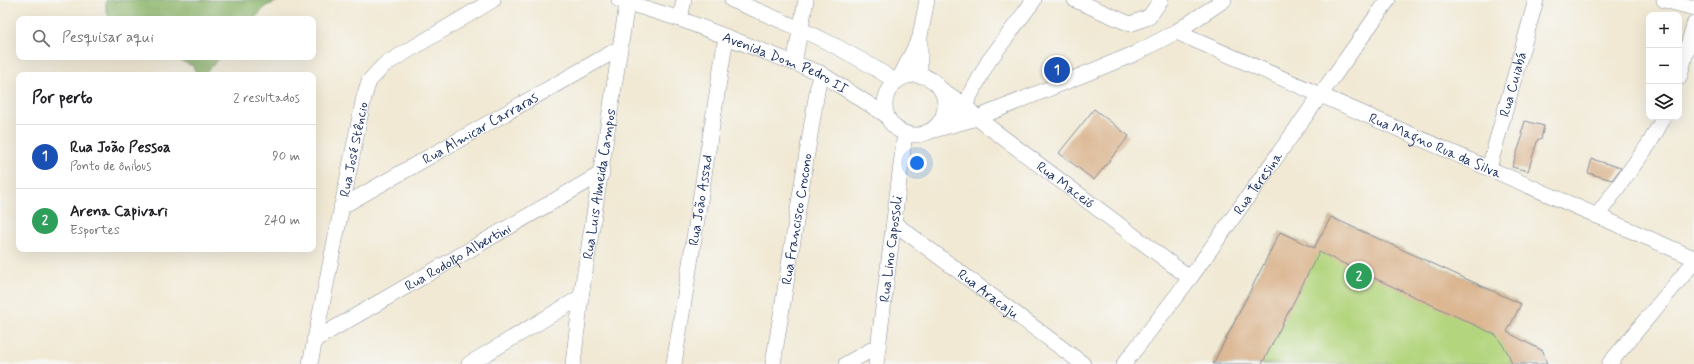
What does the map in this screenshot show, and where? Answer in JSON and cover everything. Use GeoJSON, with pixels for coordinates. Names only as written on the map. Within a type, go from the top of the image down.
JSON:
{"type":"FeatureCollection","features":[{"type":"Feature","properties":{"kind":"street","name":"Rua José Stêncio"},"geometry":{"type":"LineString","coordinates":[[310,364],[341,207],[364,97],[369,81],[384,65],[493,0]]}},
{"type":"Feature","properties":{"kind":"street"},"geometry":{"type":"LineString","coordinates":[[623,2],[680,19],[684,0]]}},
{"type":"Feature","properties":{"kind":"street"},"geometry":{"type":"LineString","coordinates":[[732,0],[801,28],[874,66],[897,80]]}},
{"type":"Feature","properties":{"kind":"street"},"geometry":{"type":"LineString","coordinates":[[794,63],[806,0]]}},
{"type":"Feature","properties":{"kind":"street"},"geometry":{"type":"LineString","coordinates":[[920,75],[920,36],[927,0]]}},
{"type":"Feature","properties":{"kind":"street"},"geometry":{"type":"LineString","coordinates":[[932,129],[965,105],[988,62],[1034,0]]}},
{"type":"Feature","properties":{"kind":"street"},"geometry":{"type":"LineString","coordinates":[[1075,0],[1130,24],[1149,18],[1161,0]]}},
{"type":"Feature","properties":{"kind":"street"},"geometry":{"type":"LineString","coordinates":[[920,36],[897,80],[888,91],[884,103],[886,115],[893,126],[905,134],[916,135],[932,129],[977,118],[1134,54],[1176,32],[1224,0]]}},
{"type":"Feature","properties":{"kind":"street","name":"Rua Teresina"},"geometry":{"type":"LineString","coordinates":[[1124,364],[1190,278],[1388,0]]}},
{"type":"Feature","properties":{"kind":"street","name":"Rua Cuiabá"},"geometry":{"type":"LineString","coordinates":[[1489,168],[1536,0]]}},
{"type":"Feature","properties":{"kind":"street"},"geometry":{"type":"LineString","coordinates":[[1664,0],[1694,8]]}},
{"type":"Feature","properties":{"kind":"street","name":"Rua Luis Almeida Campos"},"geometry":{"type":"LineString","coordinates":[[573,364],[581,297],[602,172],[620,48],[623,2]]}},
{"type":"Feature","properties":{"kind":"street","name":"Avenida Dom Pedro II"},"geometry":{"type":"LineString","coordinates":[[680,19],[820,73],[886,115]]}},
{"type":"Feature","properties":{"kind":"street"},"geometry":{"type":"LineString","coordinates":[[1682,67],[1694,24]]}},
{"type":"Feature","properties":{"kind":"street","name":"Rua Magno Rua da Silva"},"geometry":{"type":"LineString","coordinates":[[1176,32],[1694,258]]}},
{"type":"Feature","properties":{"kind":"street","name":"Rua João Assad"},"geometry":{"type":"LineString","coordinates":[[674,364],[726,37]]}},
{"type":"Feature","properties":{"kind":"street","name":"Rua Almicar Carraras"},"geometry":{"type":"LineString","coordinates":[[341,207],[620,48]]}},
{"type":"Feature","properties":{"kind":"street","name":"Rua Francisco Crocono"},"geometry":{"type":"LineString","coordinates":[[774,364],[820,73]]}},
{"type":"Feature","properties":{"kind":"street"},"geometry":{"type":"LineString","coordinates":[[897,80],[906,76],[920,75],[932,80],[942,90],[945,103],[943,116],[932,129]]}},
{"type":"Feature","properties":{"kind":"street","name":"Rua Maceió"},"geometry":{"type":"LineString","coordinates":[[942,90],[965,105],[977,118],[1190,278]]}},
{"type":"Feature","properties":{"kind":"street"},"geometry":{"type":"LineString","coordinates":[[1597,216],[1650,144],[1662,120]]}},
{"type":"Feature","properties":{"kind":"street","name":"Rua Lino Capossoli"},"geometry":{"type":"LineString","coordinates":[[876,364],[905,134]]}},
{"type":"Feature","properties":{"kind":"street","name":"Rua Rodolfo Albertini"},"geometry":{"type":"LineString","coordinates":[[314,340],[602,172]]}},
{"type":"Feature","properties":{"kind":"street","name":"Rua Aracaju"},"geometry":{"type":"LineString","coordinates":[[894,223],[1083,364]]}},
{"type":"Feature","properties":{"kind":"street"},"geometry":{"type":"LineString","coordinates":[[1609,364],[1694,262]]}},
{"type":"Feature","properties":{"kind":"street"},"geometry":{"type":"LineString","coordinates":[[469,364],[581,297]]}},
{"type":"Feature","properties":{"kind":"street"},"geometry":{"type":"LineString","coordinates":[[846,364],[878,346]]}},
{"type":"Feature","properties":{"kind":"green space"},"geometry":{"type":"Polygon","coordinates":[[[106,0],[280,0],[266,6],[257,16],[109,16],[106,10],[106,0]]]}},
{"type":"Feature","properties":{"kind":"green space"},"geometry":{"type":"Polygon","coordinates":[[[178,60],[218,60],[206,72],[196,72],[193,66],[178,60]]]}},
{"type":"Feature","properties":{"kind":"green space"},"geometry":{"type":"Polygon","coordinates":[[[1331,217],[1521,304],[1507,332],[1543,351],[1547,364],[1213,364],[1280,232],[1314,248],[1331,217]]]}},
{"type":"Feature","properties":{"kind":"building"},"geometry":{"type":"Polygon","coordinates":[[[1094,109],[1129,136],[1094,180],[1059,153],[1094,109]]]}},
{"type":"Feature","properties":{"kind":"building"},"geometry":{"type":"Polygon","coordinates":[[[1525,121],[1544,126],[1541,139],[1538,139],[1528,171],[1512,167],[1523,135],[1521,134],[1525,121]]]}},
{"type":"Feature","properties":{"kind":"building"},"geometry":{"type":"Polygon","coordinates":[[[1592,159],[1621,168],[1612,180],[1588,173],[1592,159]]]}},
{"type":"Feature","properties":{"kind":"building"},"geometry":{"type":"Polygon","coordinates":[[[1331,217],[1521,304],[1507,332],[1543,351],[1547,364],[1512,364],[1508,353],[1496,335],[1319,252],[1262,364],[1213,364],[1280,232],[1314,248],[1331,217]]]}},
{"type":"Feature","properties":{"kind":"place","name":"Rua João Pessoa"},"geometry":{"type":"Point","coordinates":[1057,70]}},
{"type":"Feature","properties":{"kind":"place","name":"Arena Capivari"},"geometry":{"type":"Point","coordinates":[1359,276]}}]}
